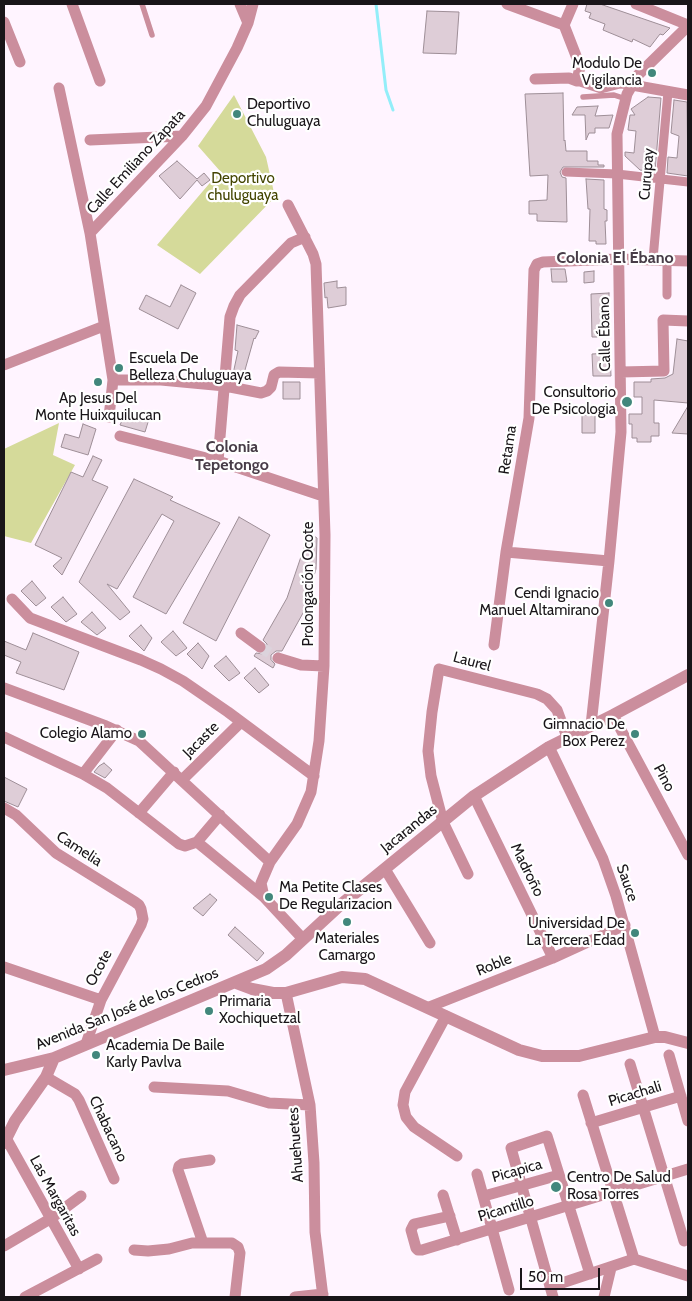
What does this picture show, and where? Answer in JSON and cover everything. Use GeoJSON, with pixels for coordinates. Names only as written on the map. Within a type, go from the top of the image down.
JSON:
{"type":"FeatureCollection","features":[{"type":"Feature","properties":{"kind":"street"},"geometry":{"type":"LineString","coordinates":[[72,4],[100,81]]}},
{"type":"Feature","properties":{"kind":"street"},"geometry":{"type":"LineString","coordinates":[[240,4],[248,23]]}},
{"type":"Feature","properties":{"kind":"street","name":"Calle Emiliano Zapata"},"geometry":{"type":"LineString","coordinates":[[108,416],[113,380],[90,233],[182,136],[206,106],[237,48],[248,23],[253,4]]}},
{"type":"Feature","properties":{"kind":"street"},"geometry":{"type":"LineString","coordinates":[[507,4],[564,24]]}},
{"type":"Feature","properties":{"kind":"street"},"geometry":{"type":"LineString","coordinates":[[573,4],[564,24],[580,66],[577,81]]}},
{"type":"Feature","properties":{"kind":"street"},"geometry":{"type":"LineString","coordinates":[[636,4],[688,25]]}},
{"type":"Feature","properties":{"kind":"street"},"geometry":{"type":"LineString","coordinates":[[4,22],[20,62]]}},
{"type":"Feature","properties":{"kind":"street","name":"Calle Ébano"},"geometry":{"type":"LineString","coordinates":[[591,725],[621,432],[617,134],[626,99],[638,75],[688,25]]}},
{"type":"Feature","properties":{"kind":"street"},"geometry":{"type":"LineString","coordinates":[[535,79],[568,78],[601,90],[620,84],[688,95]]}},
{"type":"Feature","properties":{"kind":"street"},"geometry":{"type":"LineString","coordinates":[[59,88],[90,233]]}},
{"type":"Feature","properties":{"kind":"street","name":"Curupay"},"geometry":{"type":"LineString","coordinates":[[653,260],[668,92]]}},
{"type":"Feature","properties":{"kind":"street"},"geometry":{"type":"LineString","coordinates":[[90,140],[182,136]]}},
{"type":"Feature","properties":{"kind":"street"},"geometry":{"type":"LineString","coordinates":[[566,172],[618,174],[688,182]]}},
{"type":"Feature","properties":{"kind":"street","name":"Prolongación Ocote"},"geometry":{"type":"LineString","coordinates":[[264,897],[261,883],[270,862],[297,824],[306,806],[314,776],[319,741],[324,666],[325,535],[316,264],[313,254],[288,205]]}},
{"type":"Feature","properties":{"kind":"street"},"geometry":{"type":"LineString","coordinates":[[218,461],[226,386],[230,317],[234,306],[240,295],[291,243],[304,237]]}},
{"type":"Feature","properties":{"kind":"street"},"geometry":{"type":"LineString","coordinates":[[618,259],[688,261]]}},
{"type":"Feature","properties":{"kind":"street","name":"Retama"},"geometry":{"type":"LineString","coordinates":[[494,645],[506,552],[529,418],[534,270],[537,264],[543,262],[618,259]]}},
{"type":"Feature","properties":{"kind":"street"},"geometry":{"type":"LineString","coordinates":[[667,260],[667,295]]}},
{"type":"Feature","properties":{"kind":"street"},"geometry":{"type":"LineString","coordinates":[[621,372],[664,371],[662,320],[688,321],[688,316]]}},
{"type":"Feature","properties":{"kind":"street"},"geometry":{"type":"LineString","coordinates":[[4,365],[104,326]]}},
{"type":"Feature","properties":{"kind":"street"},"geometry":{"type":"LineString","coordinates":[[113,380],[161,380],[226,386],[261,393],[267,392],[271,387],[274,375],[279,372],[319,373]]}},
{"type":"Feature","properties":{"kind":"street"},"geometry":{"type":"LineString","coordinates":[[120,436],[218,461],[323,496]]}},
{"type":"Feature","properties":{"kind":"street"},"geometry":{"type":"LineString","coordinates":[[506,552],[609,562]]}},
{"type":"Feature","properties":{"kind":"street"},"geometry":{"type":"LineString","coordinates":[[12,599],[30,618],[161,669],[183,681],[314,776]]}},
{"type":"Feature","properties":{"kind":"street"},"geometry":{"type":"LineString","coordinates":[[240,633],[260,647]]}},
{"type":"Feature","properties":{"kind":"street"},"geometry":{"type":"LineString","coordinates":[[278,658],[301,664],[324,666]]}},
{"type":"Feature","properties":{"kind":"street","name":"Laurel"},"geometry":{"type":"LineString","coordinates":[[442,822],[431,776],[428,751],[439,669],[537,694],[547,699],[557,710],[567,737]]}},
{"type":"Feature","properties":{"kind":"street","name":"Jacarandas"},"geometry":{"type":"LineString","coordinates":[[236,983],[266,969],[286,955],[338,907],[474,796],[549,747],[688,675]]}},
{"type":"Feature","properties":{"kind":"street"},"geometry":{"type":"LineString","coordinates":[[4,688],[117,730],[139,741],[270,862]]}},
{"type":"Feature","properties":{"kind":"street","name":"Pino"},"geometry":{"type":"LineString","coordinates":[[613,715],[688,855]]}},
{"type":"Feature","properties":{"kind":"street","name":"Jacaste"},"geometry":{"type":"LineString","coordinates":[[139,813],[178,776],[241,722]]}},
{"type":"Feature","properties":{"kind":"street"},"geometry":{"type":"LineString","coordinates":[[83,774],[117,730]]}},
{"type":"Feature","properties":{"kind":"street"},"geometry":{"type":"LineString","coordinates":[[4,736],[83,774],[107,788],[179,844],[185,846],[197,842],[220,816]]}},
{"type":"Feature","properties":{"kind":"street","name":"Sauce"},"geometry":{"type":"LineString","coordinates":[[549,747],[603,859],[625,925],[656,1037]]}},
{"type":"Feature","properties":{"kind":"street","name":"Madroño"},"geometry":{"type":"LineString","coordinates":[[474,796],[554,958]]}},
{"type":"Feature","properties":{"kind":"street","name":"Camelia"},"geometry":{"type":"LineString","coordinates":[[4,809],[16,816],[56,853],[135,902],[141,909]]}},
{"type":"Feature","properties":{"kind":"street"},"geometry":{"type":"LineString","coordinates":[[442,822],[468,874]]}},
{"type":"Feature","properties":{"kind":"street"},"geometry":{"type":"LineString","coordinates":[[197,842],[264,897],[303,939]]}},
{"type":"Feature","properties":{"kind":"street"},"geometry":{"type":"LineString","coordinates":[[385,869],[430,942]]}},
{"type":"Feature","properties":{"kind":"street","name":"Ocote"},"geometry":{"type":"LineString","coordinates":[[86,1044],[101,1000],[141,925],[143,919],[141,909]]}},
{"type":"Feature","properties":{"kind":"street","name":"Roble"},"geometry":{"type":"LineString","coordinates":[[429,1007],[554,958],[625,925]]}},
{"type":"Feature","properties":{"kind":"street"},"geometry":{"type":"LineString","coordinates":[[4,967],[101,1000]]}},
{"type":"Feature","properties":{"kind":"street","name":"Avenida San José de los Cedros"},"geometry":{"type":"LineString","coordinates":[[4,1070],[54,1058],[236,983],[272,993],[286,993],[342,977],[365,979],[519,1050],[542,1056],[579,1056],[656,1037],[688,1043]]}},
{"type":"Feature","properties":{"kind":"street","name":"Ahuehuetes"},"geometry":{"type":"LineString","coordinates":[[286,993],[310,1105],[314,1163],[315,1232],[323,1296]]}},
{"type":"Feature","properties":{"kind":"street"},"geometry":{"type":"LineString","coordinates":[[446,1016],[405,1092],[403,1105],[406,1117],[414,1127],[457,1156]]}},
{"type":"Feature","properties":{"kind":"street"},"geometry":{"type":"LineString","coordinates":[[669,1055],[685,1095],[688,1121]]}},
{"type":"Feature","properties":{"kind":"street"},"geometry":{"type":"LineString","coordinates":[[5,1140],[15,1121],[46,1076],[54,1058]]}},
{"type":"Feature","properties":{"kind":"street"},"geometry":{"type":"LineString","coordinates":[[630,1064],[684,1241]]}},
{"type":"Feature","properties":{"kind":"street","name":"Chabacano"},"geometry":{"type":"LineString","coordinates":[[46,1076],[74,1094],[79,1100],[114,1180]]}},
{"type":"Feature","properties":{"kind":"street"},"geometry":{"type":"LineString","coordinates":[[154,1087],[228,1091],[269,1103],[310,1105]]}},
{"type":"Feature","properties":{"kind":"street"},"geometry":{"type":"LineString","coordinates":[[583,1094],[634,1259]]}},
{"type":"Feature","properties":{"kind":"street","name":"Picachali"},"geometry":{"type":"LineString","coordinates":[[592,1123],[685,1095]]}},
{"type":"Feature","properties":{"kind":"street"},"geometry":{"type":"LineString","coordinates":[[590,1274],[547,1136],[511,1148],[552,1292],[590,1274],[634,1259],[688,1276]]}},
{"type":"Feature","properties":{"kind":"street","name":"Las Margaritas"},"geometry":{"type":"LineString","coordinates":[[5,1140],[79,1269]]}},
{"type":"Feature","properties":{"kind":"street"},"geometry":{"type":"LineString","coordinates":[[203,1243],[178,1170],[182,1164],[210,1160]]}},
{"type":"Feature","properties":{"kind":"street","name":"Picantillo"},"geometry":{"type":"LineString","coordinates":[[450,1216],[414,1224],[412,1227],[418,1250],[457,1240],[688,1169]]}},
{"type":"Feature","properties":{"kind":"street"},"geometry":{"type":"LineString","coordinates":[[477,1174],[509,1290]]}},
{"type":"Feature","properties":{"kind":"street","name":"Picapica"},"geometry":{"type":"LineString","coordinates":[[484,1196],[521,1184],[559,1175]]}},
{"type":"Feature","properties":{"kind":"street"},"geometry":{"type":"LineString","coordinates":[[443,1195],[457,1240]]}},
{"type":"Feature","properties":{"kind":"street"},"geometry":{"type":"LineString","coordinates":[[4,1246],[50,1219],[81,1196]]}},
{"type":"Feature","properties":{"kind":"street"},"geometry":{"type":"LineString","coordinates":[[134,1250],[169,1249],[192,1243],[232,1243],[238,1246],[240,1253],[235,1297]]}},
{"type":"Feature","properties":{"kind":"street"},"geometry":{"type":"LineString","coordinates":[[25,1297],[97,1259]]}},
{"type":"Feature","properties":{"kind":"street"},"geometry":{"type":"LineString","coordinates":[[604,1297],[611,1268]]}},
{"type":"Feature","properties":{"kind":"street"},"geometry":{"type":"LineString","coordinates":[[295,1297],[323,1296]]}},
{"type":"Feature","properties":{"kind":"lane"},"geometry":{"type":"LineString","coordinates":[[142,4],[152,35]]}},
{"type":"Feature","properties":{"kind":"lane"},"geometry":{"type":"LineString","coordinates":[[612,78],[620,79],[632,85]]}},
{"type":"Feature","properties":{"kind":"lane"},"geometry":{"type":"LineString","coordinates":[[583,97],[614,95],[626,99]]}},
{"type":"Feature","properties":{"kind":"green space","name":"Deportivo chuluguaya"},"geometry":{"type":"Polygon","coordinates":[[[234,95],[266,157],[275,197],[200,274],[157,245],[220,171],[198,146],[234,95]]]}},
{"type":"Feature","properties":{"kind":"green space"},"geometry":{"type":"Polygon","coordinates":[[[59,423],[53,455],[75,465],[31,543],[4,536],[4,449],[59,423]]]}},
{"type":"Feature","properties":{"kind":"building"},"geometry":{"type":"Polygon","coordinates":[[[587,4],[600,4],[670,28],[663,35],[660,34],[650,47],[633,39],[632,42],[603,30],[605,24],[589,18],[591,13],[585,11],[587,4]]]}},
{"type":"Feature","properties":{"kind":"building"},"geometry":{"type":"Polygon","coordinates":[[[427,11],[459,12],[456,54],[423,53],[427,11]]]}},
{"type":"Feature","properties":{"kind":"building"},"geometry":{"type":"Polygon","coordinates":[[[563,93],[566,151],[587,151],[587,161],[598,161],[598,165],[604,165],[604,167],[563,167],[560,172],[562,177],[566,178],[567,222],[537,221],[537,214],[529,214],[529,201],[547,200],[548,175],[530,176],[525,94],[563,93]]]}},
{"type":"Feature","properties":{"kind":"building"},"geometry":{"type":"Polygon","coordinates":[[[648,97],[661,98],[655,172],[640,170],[625,156],[625,152],[634,153],[636,131],[628,130],[630,115],[635,115],[631,109],[648,97]]]}},
{"type":"Feature","properties":{"kind":"building"},"geometry":{"type":"Polygon","coordinates":[[[674,100],[687,102],[688,176],[667,173],[668,157],[677,158],[679,136],[671,133],[674,100]]]}},
{"type":"Feature","properties":{"kind":"building"},"geometry":{"type":"Polygon","coordinates":[[[598,106],[595,116],[613,115],[609,128],[595,128],[595,133],[589,133],[586,140],[585,115],[572,115],[577,107],[598,106]]]}},
{"type":"Feature","properties":{"kind":"building"},"geometry":{"type":"Polygon","coordinates":[[[177,161],[197,179],[204,173],[210,180],[202,186],[197,180],[180,199],[159,176],[177,161]]]}},
{"type":"Feature","properties":{"kind":"building"},"geometry":{"type":"Polygon","coordinates":[[[586,179],[604,180],[604,209],[607,210],[607,221],[605,221],[606,244],[596,244],[596,241],[589,241],[590,209],[588,209],[586,179]]]}},
{"type":"Feature","properties":{"kind":"building"},"geometry":{"type":"Polygon","coordinates":[[[551,269],[565,269],[567,282],[552,282],[551,269]]]}},
{"type":"Feature","properties":{"kind":"building"},"geometry":{"type":"Polygon","coordinates":[[[594,271],[594,282],[584,283],[584,272],[594,271]]]}},
{"type":"Feature","properties":{"kind":"building"},"geometry":{"type":"Polygon","coordinates":[[[337,281],[337,288],[346,287],[346,305],[328,308],[324,283],[337,281]]]}},
{"type":"Feature","properties":{"kind":"building"},"geometry":{"type":"Polygon","coordinates":[[[181,285],[196,293],[178,329],[139,309],[146,295],[170,307],[181,285]]]}},
{"type":"Feature","properties":{"kind":"building"},"geometry":{"type":"Polygon","coordinates":[[[609,293],[609,337],[592,337],[591,294],[609,293]]]}},
{"type":"Feature","properties":{"kind":"building"},"geometry":{"type":"Polygon","coordinates":[[[237,325],[259,331],[254,338],[243,377],[233,374],[238,351],[235,350],[237,325]]]}},
{"type":"Feature","properties":{"kind":"building"},"geometry":{"type":"Polygon","coordinates":[[[677,339],[688,341],[688,403],[654,400],[654,423],[659,423],[659,436],[651,436],[651,442],[637,442],[637,438],[632,438],[632,424],[629,424],[629,414],[642,414],[642,397],[634,397],[634,382],[651,382],[651,379],[665,378],[673,374],[677,339]]]}},
{"type":"Feature","properties":{"kind":"building"},"geometry":{"type":"Polygon","coordinates":[[[610,353],[611,376],[593,376],[592,354],[610,353]]]}},
{"type":"Feature","properties":{"kind":"building"},"geometry":{"type":"Polygon","coordinates":[[[283,382],[300,382],[300,399],[283,399],[283,382]]]}},
{"type":"Feature","properties":{"kind":"building"},"geometry":{"type":"Polygon","coordinates":[[[688,406],[688,434],[672,433],[688,406]]]}},
{"type":"Feature","properties":{"kind":"building"},"geometry":{"type":"Polygon","coordinates":[[[582,415],[595,415],[595,433],[582,433],[582,415]]]}},
{"type":"Feature","properties":{"kind":"building"},"geometry":{"type":"Polygon","coordinates":[[[124,416],[149,419],[145,432],[120,425],[124,416]]]}},
{"type":"Feature","properties":{"kind":"building"},"geometry":{"type":"Polygon","coordinates":[[[83,424],[96,429],[88,455],[61,447],[65,434],[79,438],[83,424]]]}},
{"type":"Feature","properties":{"kind":"building"},"geometry":{"type":"Polygon","coordinates":[[[93,456],[102,460],[92,480],[108,487],[62,575],[53,566],[62,558],[35,545],[71,472],[83,477],[93,456]]]}},
{"type":"Feature","properties":{"kind":"building"},"geometry":{"type":"Polygon","coordinates":[[[134,479],[173,497],[170,500],[220,523],[166,614],[133,597],[174,521],[162,514],[117,589],[107,584],[130,612],[120,620],[79,582],[134,479]]]}},
{"type":"Feature","properties":{"kind":"building"},"geometry":{"type":"Polygon","coordinates":[[[239,517],[270,535],[216,641],[183,623],[239,517]]]}},
{"type":"Feature","properties":{"kind":"building"},"geometry":{"type":"Polygon","coordinates":[[[309,533],[317,538],[316,569],[303,613],[282,651],[276,651],[271,655],[271,660],[275,664],[273,668],[254,656],[256,653],[263,654],[266,651],[267,644],[263,640],[287,598],[309,533]]]}},
{"type":"Feature","properties":{"kind":"building"},"geometry":{"type":"Polygon","coordinates":[[[32,581],[46,598],[36,606],[21,591],[32,581]]]}},
{"type":"Feature","properties":{"kind":"building"},"geometry":{"type":"Polygon","coordinates":[[[63,597],[77,614],[66,622],[51,607],[63,597]]]}},
{"type":"Feature","properties":{"kind":"building"},"geometry":{"type":"Polygon","coordinates":[[[92,612],[106,628],[97,635],[81,622],[92,612]]]}},
{"type":"Feature","properties":{"kind":"building"},"geometry":{"type":"Polygon","coordinates":[[[141,625],[152,638],[144,651],[129,636],[141,625]]]}},
{"type":"Feature","properties":{"kind":"building"},"geometry":{"type":"Polygon","coordinates":[[[173,631],[187,648],[176,656],[161,642],[173,631]]]}},
{"type":"Feature","properties":{"kind":"building"},"geometry":{"type":"Polygon","coordinates":[[[33,633],[79,652],[64,690],[16,673],[21,662],[4,655],[4,641],[26,650],[33,633]]]}},
{"type":"Feature","properties":{"kind":"building"},"geometry":{"type":"Polygon","coordinates":[[[198,643],[209,656],[202,669],[187,654],[198,643]]]}},
{"type":"Feature","properties":{"kind":"building"},"geometry":{"type":"Polygon","coordinates":[[[226,656],[240,673],[229,681],[214,666],[226,656]]]}},
{"type":"Feature","properties":{"kind":"building"},"geometry":{"type":"Polygon","coordinates":[[[255,668],[269,685],[259,693],[244,678],[255,668]]]}},
{"type":"Feature","properties":{"kind":"building"},"geometry":{"type":"Polygon","coordinates":[[[104,763],[112,770],[105,778],[94,772],[104,763]]]}},
{"type":"Feature","properties":{"kind":"building"},"geometry":{"type":"Polygon","coordinates":[[[4,777],[27,789],[18,807],[4,801],[4,777]]]}},
{"type":"Feature","properties":{"kind":"building"},"geometry":{"type":"Polygon","coordinates":[[[210,894],[217,900],[203,916],[193,908],[210,894]]]}},
{"type":"Feature","properties":{"kind":"building"},"geometry":{"type":"Polygon","coordinates":[[[235,927],[264,953],[257,961],[228,935],[235,927]]]}},
{"type":"Feature","properties":{"kind":"waterway"},"geometry":{"type":"LineString","coordinates":[[376,4],[386,90],[393,110]]}},
{"type":"Feature","properties":{"kind":"tunnel"},"geometry":{"type":"LineString","coordinates":[[260,647],[278,658]]}},
{"type":"Feature","properties":{"kind":"place","name":"Modulo De Vigilancia"},"geometry":{"type":"Point","coordinates":[652,73]}},
{"type":"Feature","properties":{"kind":"place","name":"Deportivo Chuluguaya"},"geometry":{"type":"Point","coordinates":[237,114]}},
{"type":"Feature","properties":{"kind":"place","name":"Escuela De Belleza Chuluguaya"},"geometry":{"type":"Point","coordinates":[119,368]}},
{"type":"Feature","properties":{"kind":"place","name":"Ap Jesus Del Monte Huixquilucan"},"geometry":{"type":"Point","coordinates":[98,382]}},
{"type":"Feature","properties":{"kind":"place","name":"Consultorio De Psicologia"},"geometry":{"type":"Point","coordinates":[627,402]}},
{"type":"Feature","properties":{"kind":"place","name":"Cendi Ignacio Manuel Altamirano"},"geometry":{"type":"Point","coordinates":[609,603]}},
{"type":"Feature","properties":{"kind":"place","name":"Colegio Alamo"},"geometry":{"type":"Point","coordinates":[142,734]}},
{"type":"Feature","properties":{"kind":"place","name":"Gimnacio De Box Perez"},"geometry":{"type":"Point","coordinates":[635,734]}},
{"type":"Feature","properties":{"kind":"place","name":"Ma Petite Clases De Regularizacion"},"geometry":{"type":"Point","coordinates":[269,897]}},
{"type":"Feature","properties":{"kind":"place","name":"Materiales Camargo"},"geometry":{"type":"Point","coordinates":[347,922]}},
{"type":"Feature","properties":{"kind":"place","name":"Universidad De La Tercera Edad"},"geometry":{"type":"Point","coordinates":[635,933]}},
{"type":"Feature","properties":{"kind":"place","name":"Primaria Xochiquetzal"},"geometry":{"type":"Point","coordinates":[209,1011]}},
{"type":"Feature","properties":{"kind":"place","name":"Academia De Baile Karly Pavlva"},"geometry":{"type":"Point","coordinates":[96,1055]}},
{"type":"Feature","properties":{"kind":"place","name":"Centro De Salud Rosa Torres"},"geometry":{"type":"Point","coordinates":[556,1187]}},
{"type":"Feature","properties":{"kind":"district","name":"Colonia El Ébano"},"geometry":{"type":"Point","coordinates":[615,258]}},
{"type":"Feature","properties":{"kind":"district","name":"Colonia Tepetongo"},"geometry":{"type":"Point","coordinates":[232,456]}}]}
